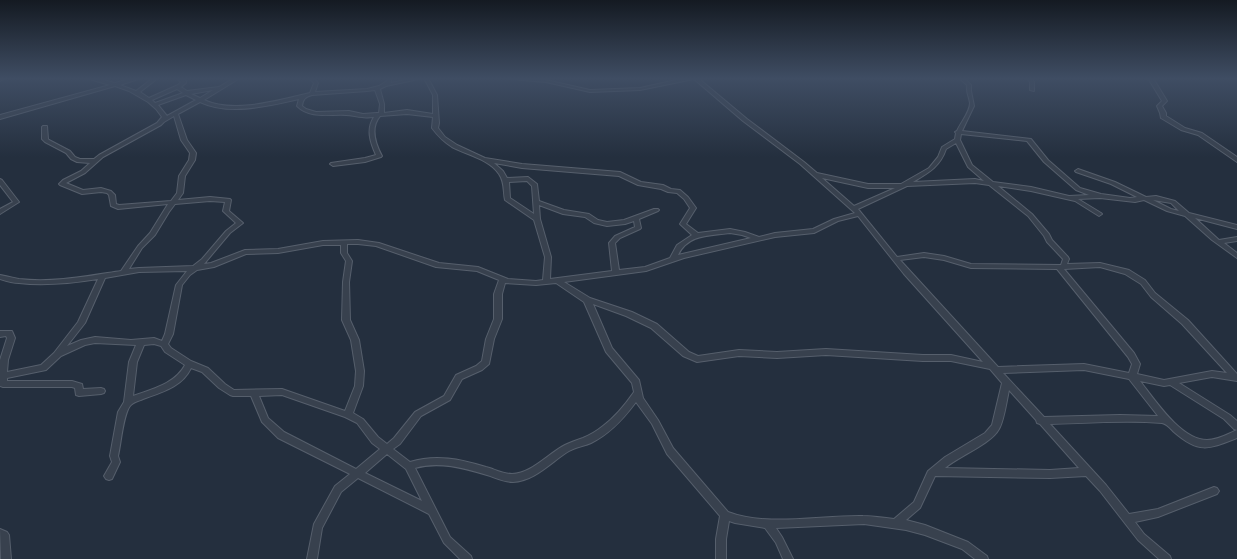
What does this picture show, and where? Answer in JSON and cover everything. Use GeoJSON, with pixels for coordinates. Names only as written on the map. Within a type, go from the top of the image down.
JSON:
{"type":"FeatureCollection","features":[{"type":"Feature","properties":{"kind":"street"},"geometry":{"type":"LineString","coordinates":[[0,117],[46,104]]}},
{"type":"Feature","properties":{"kind":"street"},"geometry":{"type":"LineString","coordinates":[[157,104],[165,117],[164,120]]}},
{"type":"Feature","properties":{"kind":"street"},"geometry":{"type":"LineString","coordinates":[[164,344],[179,285],[188,273],[222,241],[228,232],[240,224],[226,210],[228,200],[174,201],[118,207],[113,205],[112,195],[109,192],[102,190],[82,192],[62,184],[83,172],[95,160],[194,104]]}},
{"type":"Feature","properties":{"kind":"street"},"geometry":{"type":"LineString","coordinates":[[212,104],[232,108],[264,104]]}},
{"type":"Feature","properties":{"kind":"street"},"geometry":{"type":"LineString","coordinates":[[299,104],[304,110],[312,113],[349,113],[363,116],[407,112],[435,116]]}},
{"type":"Feature","properties":{"kind":"street"},"geometry":{"type":"LineString","coordinates":[[333,164],[365,160],[379,156],[373,142],[372,126],[375,118],[380,114],[382,104]]}},
{"type":"Feature","properties":{"kind":"street"},"geometry":{"type":"LineString","coordinates":[[435,104],[436,130],[450,144],[498,168],[506,180],[507,199],[537,219]]}},
{"type":"Feature","properties":{"kind":"street"},"geometry":{"type":"LineString","coordinates":[[727,104],[817,175],[859,214]]}},
{"type":"Feature","properties":{"kind":"street"},"geometry":{"type":"LineString","coordinates":[[972,104],[967,119],[958,132],[956,140],[944,148],[942,156],[932,168],[916,176],[905,185],[855,209],[895,259],[958,331],[995,368],[1006,384],[1088,472],[1141,536],[1166,559]]}},
{"type":"Feature","properties":{"kind":"street"},"geometry":{"type":"LineString","coordinates":[[1161,104],[1159,106],[1163,117],[1183,129],[1202,136],[1237,160]]}},
{"type":"Feature","properties":{"kind":"street"},"geometry":{"type":"LineString","coordinates":[[124,271],[140,247],[153,234],[166,211],[180,193],[182,176],[193,157],[184,140],[176,114]]}},
{"type":"Feature","properties":{"kind":"street"},"geometry":{"type":"LineString","coordinates":[[45,126],[45,139],[47,141],[68,152],[79,162],[95,160]]}},
{"type":"Feature","properties":{"kind":"street"},"geometry":{"type":"LineString","coordinates":[[958,132],[1029,140],[1046,160],[1078,188],[1100,196]]}},
{"type":"Feature","properties":{"kind":"street"},"geometry":{"type":"LineString","coordinates":[[956,140],[970,166],[1030,215],[1047,235],[1052,244],[1066,259],[1061,267]]}},
{"type":"Feature","properties":{"kind":"street"},"geometry":{"type":"LineString","coordinates":[[483,159],[522,166],[620,174],[640,184],[678,191],[693,208],[683,224],[696,236]]}},
{"type":"Feature","properties":{"kind":"street"},"geometry":{"type":"LineString","coordinates":[[1078,171],[1113,183],[1150,202],[1187,215],[1237,227]]}},
{"type":"Feature","properties":{"kind":"street"},"geometry":{"type":"LineString","coordinates":[[817,175],[877,187],[975,181],[1031,189],[1077,200],[1099,214]]}},
{"type":"Feature","properties":{"kind":"street"},"geometry":{"type":"LineString","coordinates":[[506,180],[522,178],[533,182],[537,219],[547,249],[546,282]]}},
{"type":"Feature","properties":{"kind":"street"},"geometry":{"type":"LineString","coordinates":[[0,182],[16,202],[0,212]]}},
{"type":"Feature","properties":{"kind":"street"},"geometry":{"type":"LineString","coordinates":[[1061,196],[1100,196],[1150,202]]}},
{"type":"Feature","properties":{"kind":"street"},"geometry":{"type":"LineString","coordinates":[[1132,199],[1166,199],[1173,202],[1237,256]]}},
{"type":"Feature","properties":{"kind":"street"},"geometry":{"type":"LineString","coordinates":[[536,202],[563,212],[587,215],[599,223],[619,223],[656,210]]}},
{"type":"Feature","properties":{"kind":"street"},"geometry":{"type":"LineString","coordinates":[[0,277],[19,281],[41,282],[124,271],[195,268],[212,265],[245,252],[278,251],[315,244],[344,242],[373,243],[438,265],[478,269],[502,280],[520,283],[546,282],[651,268],[672,260],[775,235],[814,230],[836,220],[859,214]]}},
{"type":"Feature","properties":{"kind":"street"},"geometry":{"type":"LineString","coordinates":[[616,273],[612,243],[618,235],[635,231],[638,228],[636,217]]}},
{"type":"Feature","properties":{"kind":"street"},"geometry":{"type":"LineString","coordinates":[[672,260],[684,240],[696,236],[730,231],[743,232],[759,239]]}},
{"type":"Feature","properties":{"kind":"street"},"geometry":{"type":"LineString","coordinates":[[1219,242],[1237,239]]}},
{"type":"Feature","properties":{"kind":"street"},"geometry":{"type":"LineString","coordinates":[[344,242],[344,253],[348,261],[346,320],[355,340],[360,371],[359,386],[348,415]]}},
{"type":"Feature","properties":{"kind":"street"},"geometry":{"type":"LineString","coordinates":[[895,259],[924,256],[944,258],[971,266],[1061,267],[1100,265],[1127,272],[1143,282],[1153,295],[1185,322],[1236,378]]}},
{"type":"Feature","properties":{"kind":"street"},"geometry":{"type":"LineString","coordinates":[[1061,267],[1136,364],[1132,377]]}},
{"type":"Feature","properties":{"kind":"street"},"geometry":{"type":"LineString","coordinates":[[2,376],[43,368],[58,354],[80,323],[103,275]]}},
{"type":"Feature","properties":{"kind":"street"},"geometry":{"type":"LineString","coordinates":[[312,559],[317,527],[338,489],[403,435],[418,414],[447,398],[460,377],[479,368],[486,362],[490,339],[498,319],[498,290],[502,280]]}},
{"type":"Feature","properties":{"kind":"street"},"geometry":{"type":"LineString","coordinates":[[558,281],[587,300],[629,314],[654,326],[686,354],[697,359],[739,353],[777,355],[826,352],[951,358],[995,368],[1084,367],[1158,382],[1172,382],[1212,374],[1236,378]]}},
{"type":"Feature","properties":{"kind":"street"},"geometry":{"type":"LineString","coordinates":[[587,300],[609,350],[636,382],[637,394],[670,451],[725,515],[735,520],[768,524],[864,520],[895,524],[925,530],[966,545],[983,559]]}},
{"type":"Feature","properties":{"kind":"street"},"geometry":{"type":"LineString","coordinates":[[0,334],[9,332],[11,338],[4,360],[3,384],[72,384],[79,386],[80,393],[101,391]]}},
{"type":"Feature","properties":{"kind":"street"},"geometry":{"type":"LineString","coordinates":[[58,354],[84,342],[95,340],[154,341],[164,344],[168,350],[189,364],[205,370],[233,394],[282,392],[360,421],[375,440],[409,466],[447,540],[467,559]]}},
{"type":"Feature","properties":{"kind":"street"},"geometry":{"type":"LineString","coordinates":[[109,476],[116,462],[114,456],[122,412],[128,402],[133,362],[141,342]]}},
{"type":"Feature","properties":{"kind":"street"},"geometry":{"type":"LineString","coordinates":[[128,402],[182,378],[189,364]]}},
{"type":"Feature","properties":{"kind":"street"},"geometry":{"type":"LineString","coordinates":[[1132,377],[1167,420],[1193,442],[1207,444],[1237,434]]}},
{"type":"Feature","properties":{"kind":"street"},"geometry":{"type":"LineString","coordinates":[[1172,382],[1228,417],[1237,426]]}},
{"type":"Feature","properties":{"kind":"street"},"geometry":{"type":"LineString","coordinates":[[895,524],[917,505],[931,474],[948,460],[988,436],[996,427],[1006,384]]}},
{"type":"Feature","properties":{"kind":"street"},"geometry":{"type":"LineString","coordinates":[[254,393],[265,420],[281,436],[357,474],[367,477],[432,511]]}},
{"type":"Feature","properties":{"kind":"street"},"geometry":{"type":"LineString","coordinates":[[409,466],[419,462],[436,460],[511,478],[518,477],[537,469],[568,447],[596,436],[626,409],[637,394]]}},
{"type":"Feature","properties":{"kind":"street"},"geometry":{"type":"LineString","coordinates":[[1040,421],[1120,418],[1167,420]]}},
{"type":"Feature","properties":{"kind":"street"},"geometry":{"type":"LineString","coordinates":[[934,472],[999,471],[1052,474],[1072,470],[1088,472]]}},
{"type":"Feature","properties":{"kind":"street"},"geometry":{"type":"LineString","coordinates":[[1127,519],[1158,512],[1214,491]]}},
{"type":"Feature","properties":{"kind":"street"},"geometry":{"type":"LineString","coordinates":[[721,559],[721,539],[725,515]]}},
{"type":"Feature","properties":{"kind":"street"},"geometry":{"type":"LineString","coordinates":[[768,524],[788,559]]}},
{"type":"Feature","properties":{"kind":"street"},"geometry":{"type":"LineString","coordinates":[[0,534],[4,535],[6,539],[6,559]]}}]}
